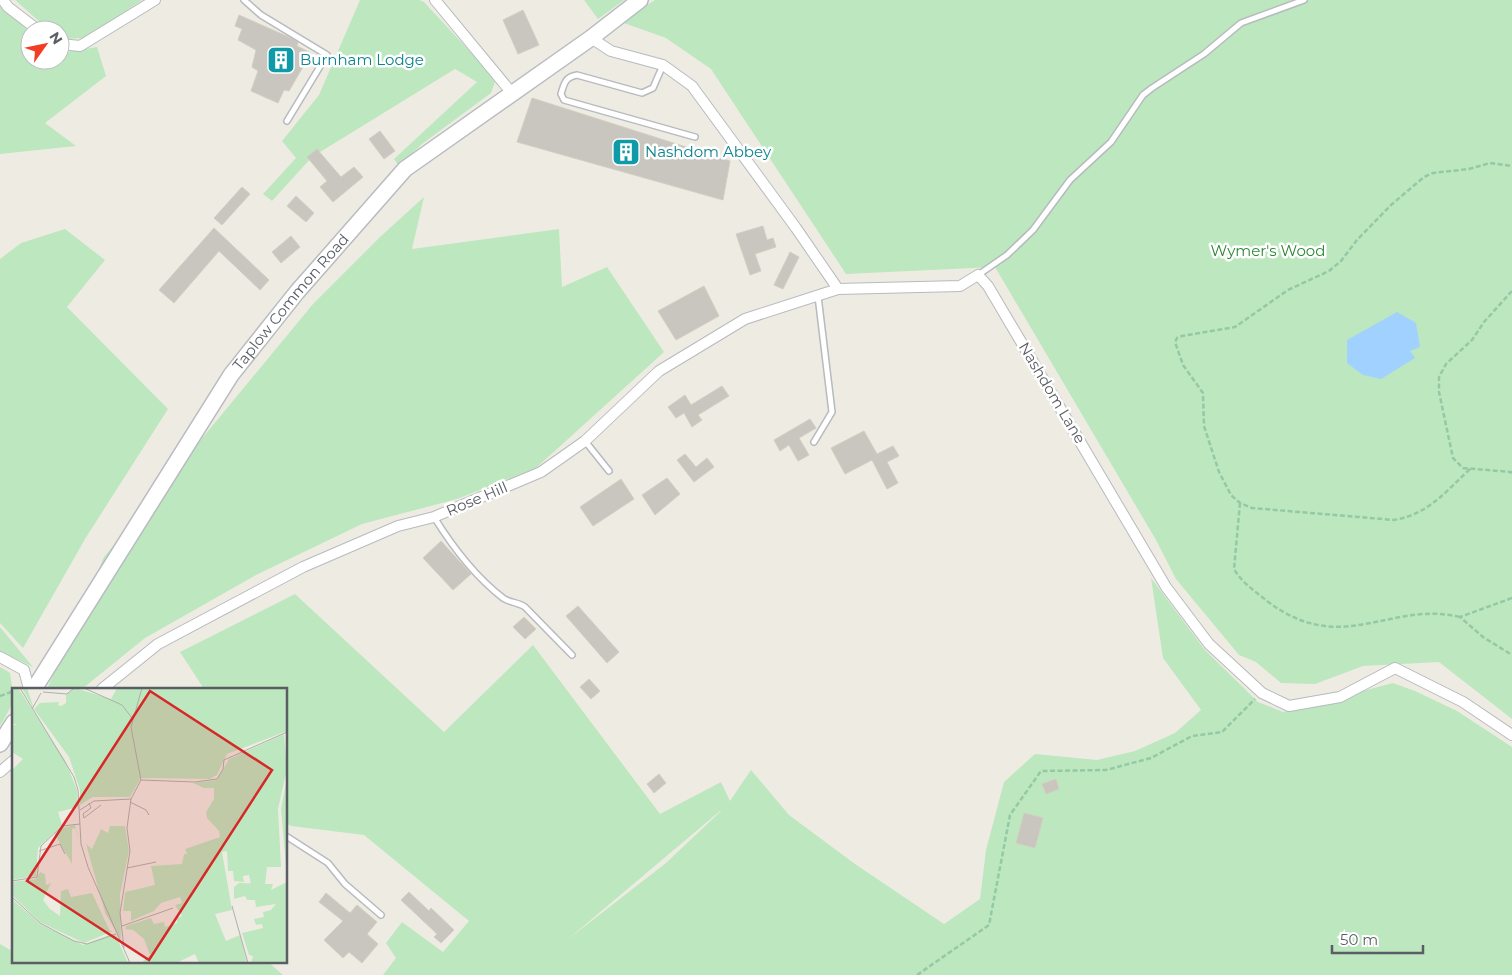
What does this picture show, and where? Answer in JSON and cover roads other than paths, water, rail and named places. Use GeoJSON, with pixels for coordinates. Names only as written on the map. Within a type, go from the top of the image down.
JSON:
{"type":"FeatureCollection","features":[{"type":"Feature","properties":{"kind":"street"},"geometry":{"type":"LineString","coordinates":[[3,0],[8,7],[25,20]]}},
{"type":"Feature","properties":{"kind":"street"},"geometry":{"type":"LineString","coordinates":[[70,45],[80,46],[155,0]]}},
{"type":"Feature","properties":{"kind":"street"},"geometry":{"type":"LineString","coordinates":[[435,0],[511,92]]}},
{"type":"Feature","properties":{"kind":"street","name":"Taplow Common Road"},"geometry":{"type":"LineString","coordinates":[[35,688],[231,375],[298,292],[405,169],[511,92],[591,38],[640,0]]}},
{"type":"Feature","properties":{"kind":"street"},"geometry":{"type":"LineString","coordinates":[[591,38],[611,51],[663,65],[692,86],[796,228],[838,289],[960,286],[978,275]]}},
{"type":"Feature","properties":{"kind":"street","name":"Nashdom Lane"},"geometry":{"type":"LineString","coordinates":[[978,275],[988,286],[1166,587],[1209,644],[1262,693],[1289,706],[1340,697],[1395,668],[1462,702],[1512,735]]}},
{"type":"Feature","properties":{"kind":"street","name":"Rose Hill"},"geometry":{"type":"LineString","coordinates":[[103,688],[158,644],[303,567],[398,526],[434,516],[542,472],[585,441],[658,371],[745,319],[838,289]]}},
{"type":"Feature","properties":{"kind":"street"},"geometry":{"type":"LineString","coordinates":[[0,657],[24,670],[29,688]]}},
{"type":"Feature","properties":{"kind":"street"},"geometry":{"type":"LineString","coordinates":[[0,744],[12,725]]}},
{"type":"Feature","properties":{"kind":"street"},"geometry":{"type":"LineString","coordinates":[[0,772],[12,762]]}},
{"type":"Feature","properties":{"kind":"lane"},"geometry":{"type":"LineString","coordinates":[[244,0],[261,15],[327,55],[288,121]]}},
{"type":"Feature","properties":{"kind":"lane"},"geometry":{"type":"LineString","coordinates":[[1283,7],[1289,0]]}},
{"type":"Feature","properties":{"kind":"lane"},"geometry":{"type":"LineString","coordinates":[[978,275],[1007,255],[1033,230],[1070,180],[1111,142],[1143,96],[1152,88],[1204,54],[1241,23],[1304,0]]}},
{"type":"Feature","properties":{"kind":"lane"},"geometry":{"type":"LineString","coordinates":[[663,65],[653,88],[642,93],[577,75],[570,76],[564,82],[561,94],[564,100],[696,137]]}},
{"type":"Feature","properties":{"kind":"lane"},"geometry":{"type":"LineString","coordinates":[[814,442],[832,412],[818,295]]}},
{"type":"Feature","properties":{"kind":"lane"},"geometry":{"type":"LineString","coordinates":[[585,441],[609,470]]}},
{"type":"Feature","properties":{"kind":"lane"},"geometry":{"type":"LineString","coordinates":[[434,516],[452,542],[486,581],[507,601],[520,603],[525,607],[572,655]]}},
{"type":"Feature","properties":{"kind":"lane"},"geometry":{"type":"LineString","coordinates":[[288,837],[328,863],[345,884],[381,916]]}},
{"type":"Feature","properties":{"kind":"water"},"geometry":{"type":"Polygon","coordinates":[[[1397,312],[1416,323],[1420,347],[1410,351],[1415,358],[1381,379],[1363,375],[1347,363],[1347,340],[1397,312]]]}},
{"type":"Feature","properties":{"kind":"place","name":"Burnham Lodge"},"geometry":{"type":"Point","coordinates":[281,60]}},
{"type":"Feature","properties":{"kind":"place","name":"Nashdom Abbey"},"geometry":{"type":"Point","coordinates":[626,152]}},
{"type":"Feature","properties":{"kind":"park label","name":"Wymer's Wood"},"geometry":{"type":"Point","coordinates":[1268,251]}}]}
